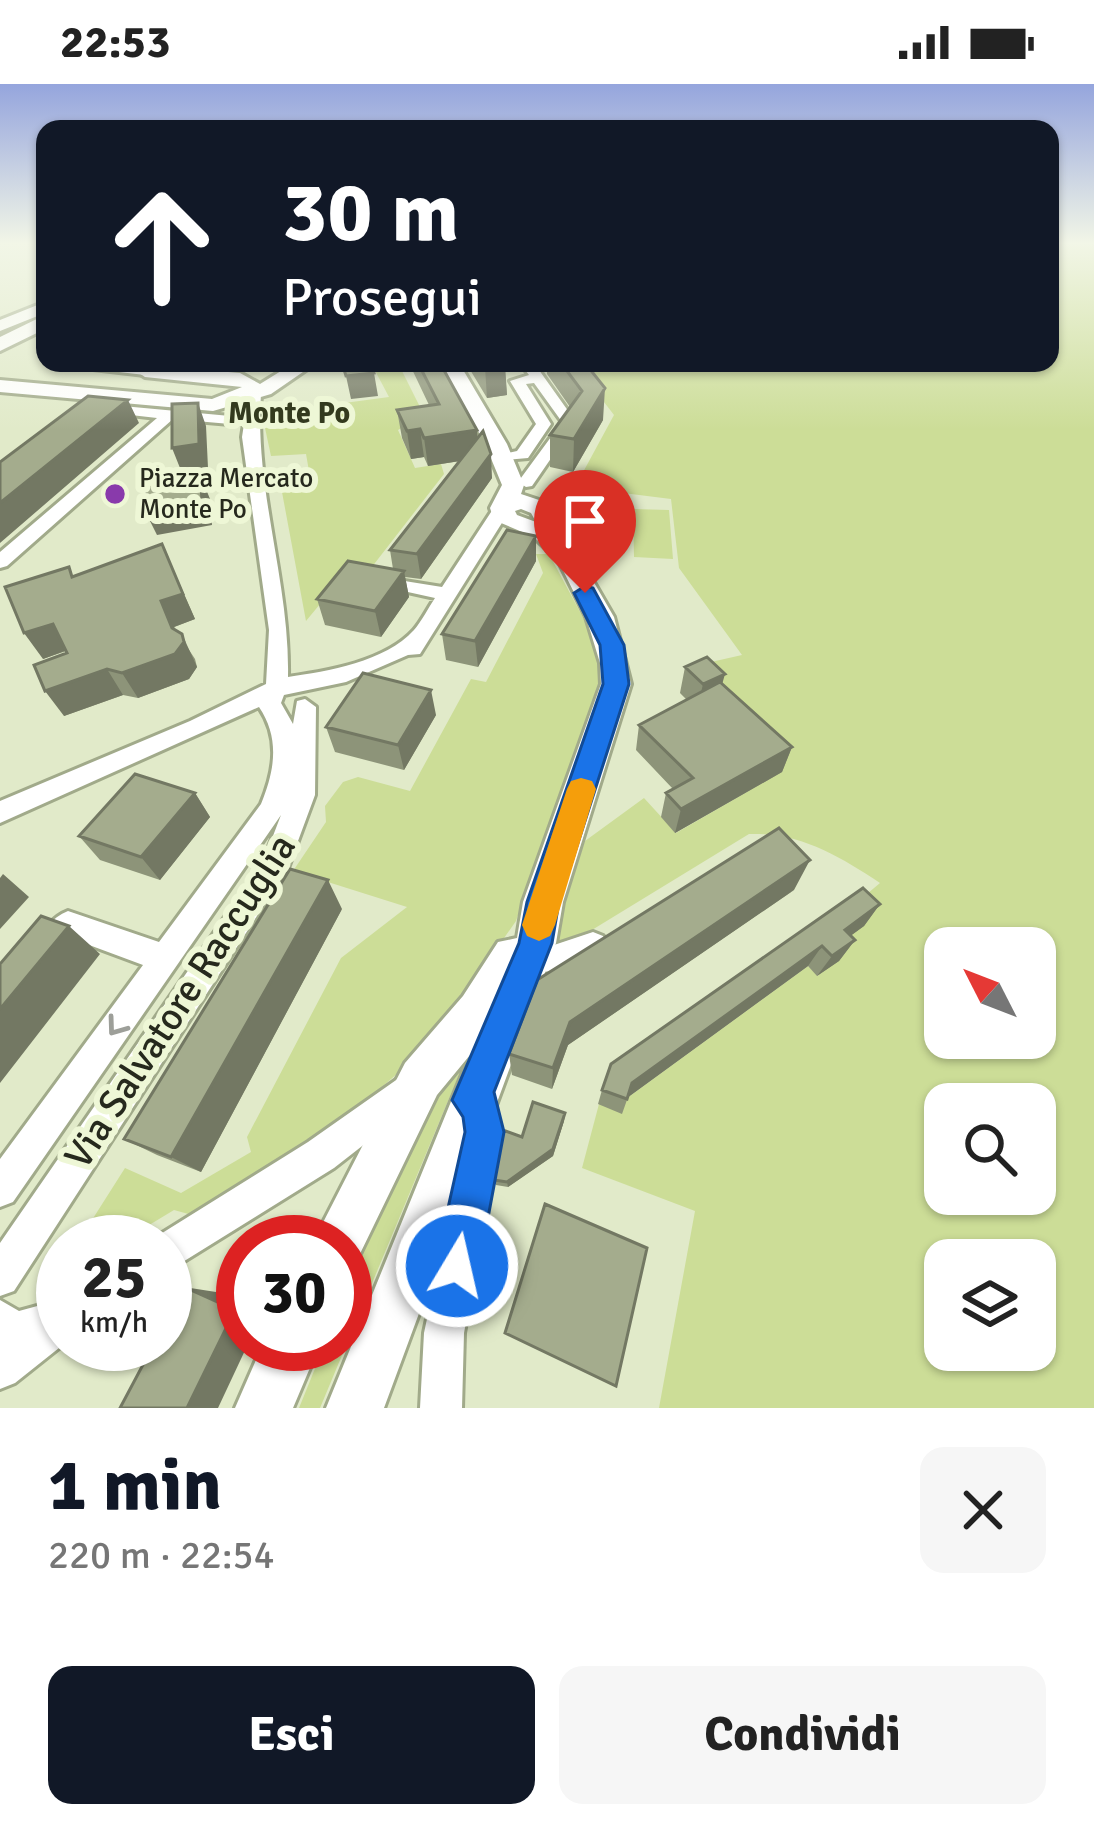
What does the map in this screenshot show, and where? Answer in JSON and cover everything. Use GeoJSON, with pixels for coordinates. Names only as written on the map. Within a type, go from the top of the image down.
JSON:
{"type":"FeatureCollection","features":[{"type":"Feature","properties":{"kind":"main road"},"geometry":{"type":"LineString","coordinates":[[0,341],[36,319]]}},
{"type":"Feature","properties":{"kind":"street"},"geometry":{"type":"LineString","coordinates":[[0,326],[36,316]]}},
{"type":"Feature","properties":{"kind":"street"},"geometry":{"type":"LineString","coordinates":[[80,422],[144,372]]}},
{"type":"Feature","properties":{"kind":"street"},"geometry":{"type":"LineString","coordinates":[[174,372],[247,387]]}},
{"type":"Feature","properties":{"kind":"street"},"geometry":{"type":"LineString","coordinates":[[106,401],[213,405],[284,372]]}},
{"type":"Feature","properties":{"kind":"street"},"geometry":{"type":"LineString","coordinates":[[455,372],[526,482]]}},
{"type":"Feature","properties":{"kind":"street"},"geometry":{"type":"LineString","coordinates":[[533,372],[569,422]]}},
{"type":"Feature","properties":{"kind":"street"},"geometry":{"type":"LineString","coordinates":[[541,383],[517,381],[539,431],[556,442]]}},
{"type":"Feature","properties":{"kind":"street"},"geometry":{"type":"LineString","coordinates":[[0,386],[230,420]]}},
{"type":"Feature","properties":{"kind":"street"},"geometry":{"type":"LineString","coordinates":[[247,387],[250,437],[290,698]]}},
{"type":"Feature","properties":{"kind":"street"},"geometry":{"type":"LineString","coordinates":[[213,405],[250,437]]}},
{"type":"Feature","properties":{"kind":"street"},"geometry":{"type":"LineString","coordinates":[[0,562],[170,414]]}},
{"type":"Feature","properties":{"kind":"street"},"geometry":{"type":"LineString","coordinates":[[503,450],[522,455],[539,431],[569,422]]}},
{"type":"Feature","properties":{"kind":"street"},"geometry":{"type":"LineString","coordinates":[[0,812],[198,727],[394,665],[420,637],[480,545],[521,514],[526,482],[569,422]]}},
{"type":"Feature","properties":{"kind":"street"},"geometry":{"type":"LineString","coordinates":[[352,1215],[370,1178],[459,1058],[516,969],[612,698],[617,670],[607,632],[563,554],[521,514],[503,450]]}},
{"type":"Feature","properties":{"kind":"street"},"geometry":{"type":"LineString","coordinates":[[372,579],[448,594]]}},
{"type":"Feature","properties":{"kind":"street","name":"Via Salvatore Raccuglia"},"geometry":{"type":"LineString","coordinates":[[0,1189],[278,796],[290,698]]}},
{"type":"Feature","properties":{"kind":"street","name":"Via Salvatore Raccuglia"},"geometry":{"type":"LineString","coordinates":[[0,1277],[274,868],[302,795],[290,698]]}},
{"type":"Feature","properties":{"kind":"street"},"geometry":{"type":"LineString","coordinates":[[27,972],[68,924],[166,958]]}},
{"type":"Feature","properties":{"kind":"street"},"geometry":{"type":"LineString","coordinates":[[516,969],[602,940]]}},
{"type":"Feature","properties":{"kind":"street"},"geometry":{"type":"LineString","coordinates":[[355,1408],[472,1100],[459,1058]]}},
{"type":"Feature","properties":{"kind":"street"},"geometry":{"type":"LineString","coordinates":[[192,1237],[321,1155],[459,1058]]}},
{"type":"Feature","properties":{"kind":"street"},"geometry":{"type":"LineString","coordinates":[[441,1408],[444,1333],[484,1132],[481,1106],[472,1100]]}},
{"type":"Feature","properties":{"kind":"street"},"geometry":{"type":"LineString","coordinates":[[321,1155],[357,1159],[370,1178]]}},
{"type":"Feature","properties":{"kind":"street"},"geometry":{"type":"LineString","coordinates":[[0,1320],[13,1332],[36,1327]]}},
{"type":"Feature","properties":{"kind":"street"},"geometry":{"type":"LineString","coordinates":[[0,1368],[36,1344]]}},
{"type":"Feature","properties":{"kind":"street"},"geometry":{"type":"LineString","coordinates":[[264,1408],[280,1371]]}},
{"type":"Feature","properties":{"kind":"green space"},"geometry":{"type":"Polygon","coordinates":[[[1059,306],[1094,306],[1094,1408],[659,1408],[695,1211],[582,1168],[599,1104],[627,1098],[808,966],[818,976],[848,910],[880,883],[802,842],[749,834],[569,944],[556,946],[554,931],[585,841],[644,798],[676,833],[781,772],[689,667],[742,655],[679,568],[671,499],[575,487],[614,415],[581,372],[1059,372],[1059,306]]]}},
{"type":"Feature","properties":{"kind":"green space"},"geometry":{"type":"Polygon","coordinates":[[[376,372],[402,372],[424,415],[398,430],[415,468],[441,464],[444,474],[368,572],[349,569],[306,621],[279,476],[309,471],[306,454],[271,456],[262,414],[389,397],[376,372]]]}},
{"type":"Feature","properties":{"kind":"green space"},"geometry":{"type":"Polygon","coordinates":[[[633,509],[669,510],[673,559],[634,557],[633,509]]]}},
{"type":"Feature","properties":{"kind":"green space"},"geometry":{"type":"Polygon","coordinates":[[[536,554],[549,554],[594,638],[601,676],[516,921],[427,1048],[354,1111],[192,1215],[174,1210],[166,1215],[95,1215],[125,1168],[181,1193],[251,1152],[247,1137],[341,958],[407,907],[293,871],[326,822],[325,806],[343,782],[358,777],[410,791],[471,679],[486,682],[543,573],[536,554]]]}},
{"type":"Feature","properties":{"kind":"green space"},"geometry":{"type":"Polygon","coordinates":[[[461,1062],[372,1283],[372,1231],[425,1102],[461,1062]]]}},
{"type":"Feature","properties":{"kind":"green space"},"geometry":{"type":"Polygon","coordinates":[[[314,1371],[335,1371],[320,1408],[299,1408],[314,1371]]]}},
{"type":"Feature","properties":{"kind":"building"},"geometry":{"type":"Polygon","coordinates":[[[423,372],[445,372],[477,430],[424,438],[420,429],[407,431],[397,410],[439,404],[423,372]]]}},
{"type":"Feature","properties":{"kind":"building"},"geometry":{"type":"Polygon","coordinates":[[[568,372],[592,372],[605,388],[574,439],[550,435],[582,391],[568,372]]]}},
{"type":"Feature","properties":{"kind":"building"},"geometry":{"type":"Polygon","coordinates":[[[88,396],[128,400],[0,503],[0,462],[88,396]]]}},
{"type":"Feature","properties":{"kind":"building"},"geometry":{"type":"Polygon","coordinates":[[[198,403],[199,444],[172,448],[172,404],[198,403]]]}},
{"type":"Feature","properties":{"kind":"building"},"geometry":{"type":"Polygon","coordinates":[[[483,431],[491,454],[417,554],[390,550],[483,431]]]}},
{"type":"Feature","properties":{"kind":"building"},"geometry":{"type":"Polygon","coordinates":[[[200,474],[202,500],[144,509],[146,483],[200,474]]]}},
{"type":"Feature","properties":{"kind":"building"},"geometry":{"type":"Polygon","coordinates":[[[507,530],[536,536],[475,641],[442,634],[507,530]]]}},
{"type":"Feature","properties":{"kind":"building"},"geometry":{"type":"Polygon","coordinates":[[[162,544],[183,594],[161,601],[172,628],[182,634],[184,642],[175,654],[122,673],[107,669],[45,691],[34,665],[67,653],[53,624],[24,633],[5,587],[69,567],[72,577],[162,544]]]}},
{"type":"Feature","properties":{"kind":"building"},"geometry":{"type":"Polygon","coordinates":[[[348,561],[404,571],[375,611],[317,599],[348,561]]]}},
{"type":"Feature","properties":{"kind":"building"},"geometry":{"type":"Polygon","coordinates":[[[707,657],[725,674],[703,684],[685,667],[707,657]]]}},
{"type":"Feature","properties":{"kind":"building"},"geometry":{"type":"Polygon","coordinates":[[[363,673],[431,690],[398,745],[326,727],[363,673]]]}},
{"type":"Feature","properties":{"kind":"building"},"geometry":{"type":"Polygon","coordinates":[[[720,682],[792,747],[681,809],[666,793],[693,778],[639,725],[720,682]]]}},
{"type":"Feature","properties":{"kind":"building"},"geometry":{"type":"Polygon","coordinates":[[[135,774],[195,793],[141,857],[79,836],[135,774]]]}},
{"type":"Feature","properties":{"kind":"building"},"geometry":{"type":"Polygon","coordinates":[[[779,828],[810,860],[570,1022],[553,1068],[509,1054],[537,980],[779,828]]]}},
{"type":"Feature","properties":{"kind":"building"},"geometry":{"type":"Polygon","coordinates":[[[290,869],[328,880],[171,1157],[124,1139],[290,869]]]}},
{"type":"Feature","properties":{"kind":"building"},"geometry":{"type":"Polygon","coordinates":[[[863,888],[880,904],[845,930],[855,940],[832,956],[822,946],[632,1083],[627,1099],[602,1090],[611,1064],[863,888]]]}},
{"type":"Feature","properties":{"kind":"building"},"geometry":{"type":"Polygon","coordinates":[[[41,916],[69,926],[0,1009],[0,964],[41,916]]]}},
{"type":"Feature","properties":{"kind":"building"},"geometry":{"type":"Polygon","coordinates":[[[533,1102],[565,1113],[553,1149],[507,1182],[494,1180],[503,1130],[522,1137],[533,1102]]]}},
{"type":"Feature","properties":{"kind":"building"},"geometry":{"type":"Polygon","coordinates":[[[545,1204],[647,1248],[616,1386],[505,1333],[545,1204]]]}},
{"type":"Feature","properties":{"kind":"building"},"geometry":{"type":"Polygon","coordinates":[[[192,1291],[216,1301],[216,1349],[187,1408],[120,1408],[140,1371],[192,1371],[192,1291]]]}},
{"type":"Feature","properties":{"kind":"slow traffic"},"geometry":{"type":"LineString","coordinates":[[539,925],[581,789]]}},
{"type":"Feature","properties":{"kind":"place","name":"Piazza Mercato Monte Po"},"geometry":{"type":"Point","coordinates":[115,494]}},
{"type":"Feature","properties":{"kind":"district","name":"Monte Po"},"geometry":{"type":"Point","coordinates":[289,413]}},
{"type":"Feature","properties":{"kind":"route"},"geometry":{"type":"LineString","coordinates":[[457,1266],[484,1132],[481,1106],[472,1100],[536,943],[543,902],[616,684],[612,645],[585,593]]}}]}
